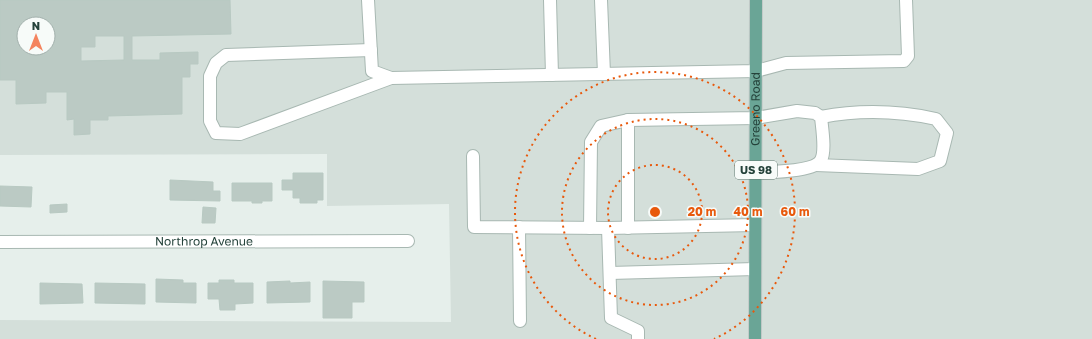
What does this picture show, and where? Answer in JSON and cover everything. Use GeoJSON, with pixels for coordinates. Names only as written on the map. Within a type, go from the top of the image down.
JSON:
{"type":"FeatureCollection","features":[{"type":"Feature","properties":{"kind":"main road","name":"Greeno Road"},"geometry":{"type":"LineString","coordinates":[[755,339],[756,0]]}},
{"type":"Feature","properties":{"kind":"street"},"geometry":{"type":"LineString","coordinates":[[368,0],[372,71],[391,78]]}},
{"type":"Feature","properties":{"kind":"street"},"geometry":{"type":"LineString","coordinates":[[550,0],[552,75]]}},
{"type":"Feature","properties":{"kind":"street"},"geometry":{"type":"LineString","coordinates":[[601,0],[604,74]]}},
{"type":"Feature","properties":{"kind":"street"},"geometry":{"type":"LineString","coordinates":[[371,50],[226,55],[216,63],[210,76],[210,121],[216,133],[240,134],[391,78],[756,71],[786,62],[904,62],[908,56],[906,0]]}},
{"type":"Feature","properties":{"kind":"street"},"geometry":{"type":"LineString","coordinates":[[590,228],[591,142],[601,126],[628,120],[756,118],[797,111],[815,113],[821,117],[847,112],[921,116],[936,119],[947,133],[940,161],[918,169],[816,166],[807,169],[756,174]]}},
{"type":"Feature","properties":{"kind":"street"},"geometry":{"type":"LineString","coordinates":[[816,166],[821,161],[823,154],[821,117]]}},
{"type":"Feature","properties":{"kind":"street"},"geometry":{"type":"LineString","coordinates":[[628,120],[628,228]]}},
{"type":"Feature","properties":{"kind":"street"},"geometry":{"type":"LineString","coordinates":[[473,156],[474,227],[628,228],[755,225]]}},
{"type":"Feature","properties":{"kind":"street"},"geometry":{"type":"LineString","coordinates":[[519,227],[520,322]]}},
{"type":"Feature","properties":{"kind":"street"},"geometry":{"type":"LineString","coordinates":[[608,228],[612,318],[638,330],[638,339]]}},
{"type":"Feature","properties":{"kind":"street","name":"Northrop Avenue"},"geometry":{"type":"LineString","coordinates":[[0,242],[408,241]]}},
{"type":"Feature","properties":{"kind":"street"},"geometry":{"type":"LineString","coordinates":[[610,273],[755,269]]}},
{"type":"Feature","properties":{"kind":"shaded area"},"geometry":{"type":"Polygon","coordinates":[[[0,0],[1092,0],[1092,339],[0,339],[0,320],[451,322],[449,204],[327,206],[327,154],[0,155],[0,0]]]}},
{"type":"Feature","properties":{"kind":"building"},"geometry":{"type":"Polygon","coordinates":[[[0,0],[230,0],[231,34],[132,36],[132,60],[160,60],[160,53],[198,52],[198,64],[190,64],[190,77],[182,77],[182,114],[108,116],[108,120],[90,120],[90,134],[74,135],[74,119],[67,120],[67,92],[46,92],[46,103],[16,104],[16,80],[0,80],[0,0]],[[95,36],[95,47],[81,47],[81,61],[124,60],[124,36],[95,36]]]}},
{"type":"Feature","properties":{"kind":"building"},"geometry":{"type":"Polygon","coordinates":[[[293,173],[323,173],[323,200],[317,200],[317,203],[300,203],[300,198],[293,198],[293,190],[282,190],[282,180],[293,180],[293,173]]]}},
{"type":"Feature","properties":{"kind":"building"},"geometry":{"type":"Polygon","coordinates":[[[170,180],[213,182],[213,191],[220,191],[220,201],[170,200],[170,180]]]}},
{"type":"Feature","properties":{"kind":"building"},"geometry":{"type":"Polygon","coordinates":[[[232,183],[272,183],[272,201],[252,203],[252,201],[232,201],[232,183]]]}},
{"type":"Feature","properties":{"kind":"building"},"geometry":{"type":"Polygon","coordinates":[[[0,186],[32,187],[31,207],[0,206],[0,186]]]}},
{"type":"Feature","properties":{"kind":"building"},"geometry":{"type":"Polygon","coordinates":[[[67,204],[67,212],[50,213],[50,205],[67,204]]]}},
{"type":"Feature","properties":{"kind":"building"},"geometry":{"type":"Polygon","coordinates":[[[203,207],[216,208],[215,223],[202,223],[203,207]]]}},
{"type":"Feature","properties":{"kind":"building"},"geometry":{"type":"Polygon","coordinates":[[[156,279],[183,280],[183,283],[196,283],[196,303],[156,302],[156,279]]]}},
{"type":"Feature","properties":{"kind":"building"},"geometry":{"type":"Polygon","coordinates":[[[219,280],[234,280],[234,283],[253,283],[253,303],[235,304],[235,310],[220,310],[219,299],[208,299],[208,283],[219,283],[219,280]]]}},
{"type":"Feature","properties":{"kind":"building"},"geometry":{"type":"Polygon","coordinates":[[[290,281],[290,283],[310,282],[310,302],[267,303],[267,282],[290,281]]]}},
{"type":"Feature","properties":{"kind":"building"},"geometry":{"type":"Polygon","coordinates":[[[323,281],[364,282],[364,302],[352,302],[352,318],[323,318],[323,281]]]}},
{"type":"Feature","properties":{"kind":"building"},"geometry":{"type":"Polygon","coordinates":[[[40,283],[82,284],[83,303],[40,304],[40,283]]]}},
{"type":"Feature","properties":{"kind":"building"},"geometry":{"type":"Polygon","coordinates":[[[95,283],[145,284],[145,304],[95,303],[95,283]]]}}]}
